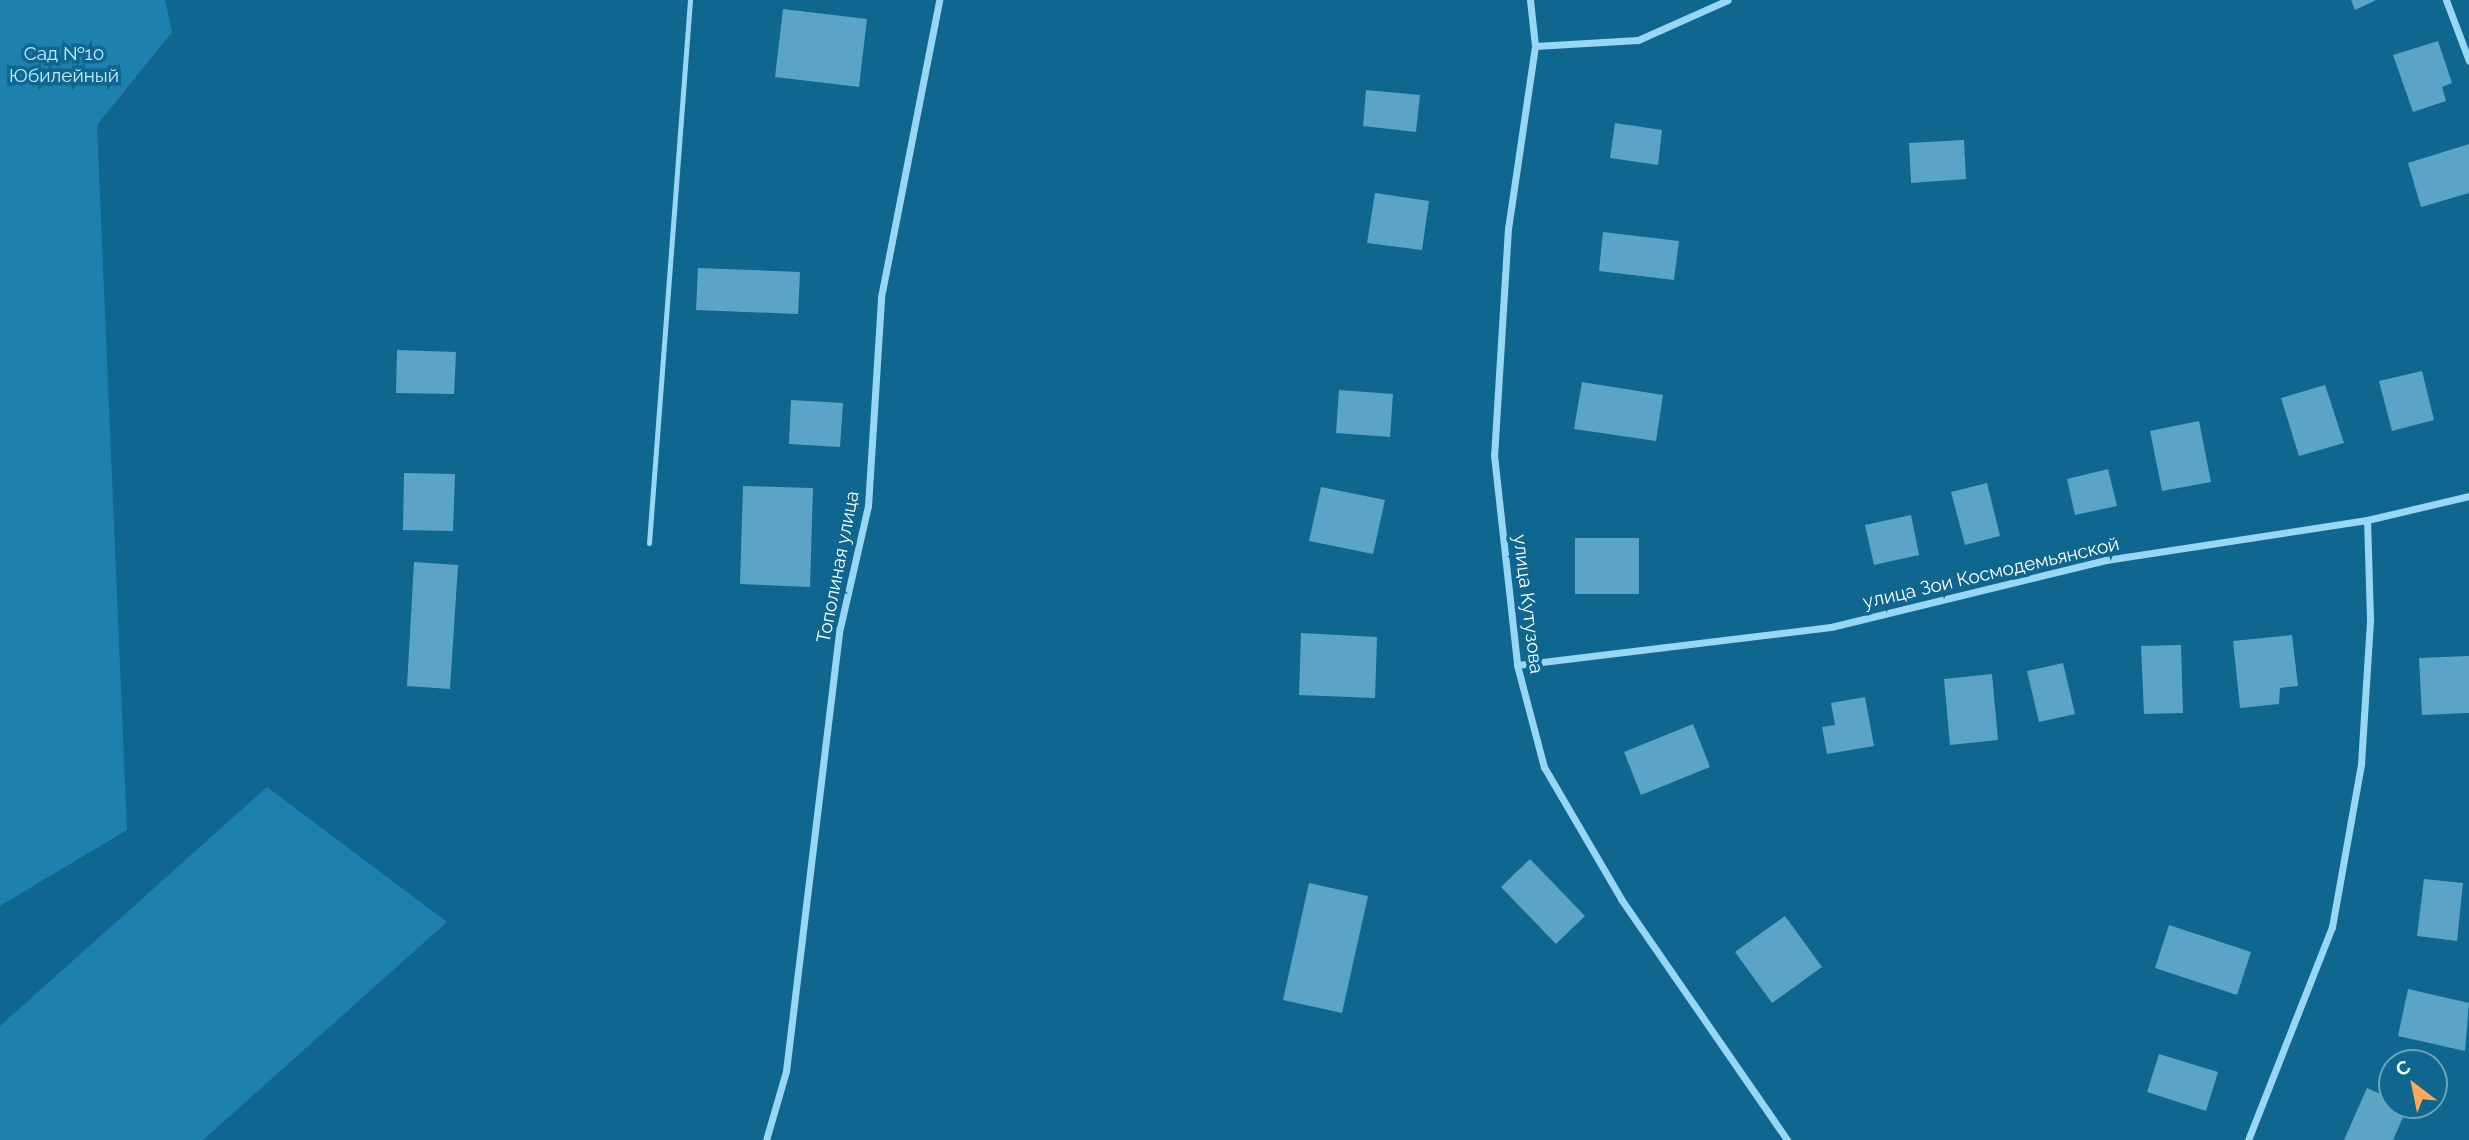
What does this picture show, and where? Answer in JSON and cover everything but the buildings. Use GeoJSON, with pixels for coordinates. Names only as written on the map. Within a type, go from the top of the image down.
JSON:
{"type":"FeatureCollection","features":[{"type":"Feature","properties":{"kind":"street","name":"Тополиная улица"},"geometry":{"type":"LineString","coordinates":[[766,1140],[786,1071],[840,628],[868,506],[881,298],[939,0]]}},
{"type":"Feature","properties":{"kind":"street","name":"улица Кутузова"},"geometry":{"type":"LineString","coordinates":[[1530,0],[1535,46],[1507,228],[1494,455],[1517,665],[1544,767],[1621,899],[1787,1140]]}},
{"type":"Feature","properties":{"kind":"street"},"geometry":{"type":"LineString","coordinates":[[1535,46],[1638,40],[1728,0]]}},
{"type":"Feature","properties":{"kind":"street"},"geometry":{"type":"LineString","coordinates":[[2446,0],[2469,61]]}},
{"type":"Feature","properties":{"kind":"street","name":"улица Зои Космодемьянской"},"geometry":{"type":"LineString","coordinates":[[1517,665],[1831,627],[2106,561],[2367,520],[2469,496]]}},
{"type":"Feature","properties":{"kind":"street"},"geometry":{"type":"LineString","coordinates":[[2248,1140],[2332,928],[2361,764],[2370,619],[2367,520]]}},
{"type":"Feature","properties":{"kind":"lane"},"geometry":{"type":"LineString","coordinates":[[649,543],[690,0]]}},
{"type":"Feature","properties":{"kind":"green space","name":"Сад №10 Юбилейный"},"geometry":{"type":"Polygon","coordinates":[[[0,0],[165,0],[172,32],[97,125],[127,830],[0,906],[0,0]]]}},
{"type":"Feature","properties":{"kind":"green space"},"geometry":{"type":"Polygon","coordinates":[[[267,787],[447,922],[203,1140],[0,1140],[0,1026],[267,787]]]}}]}
